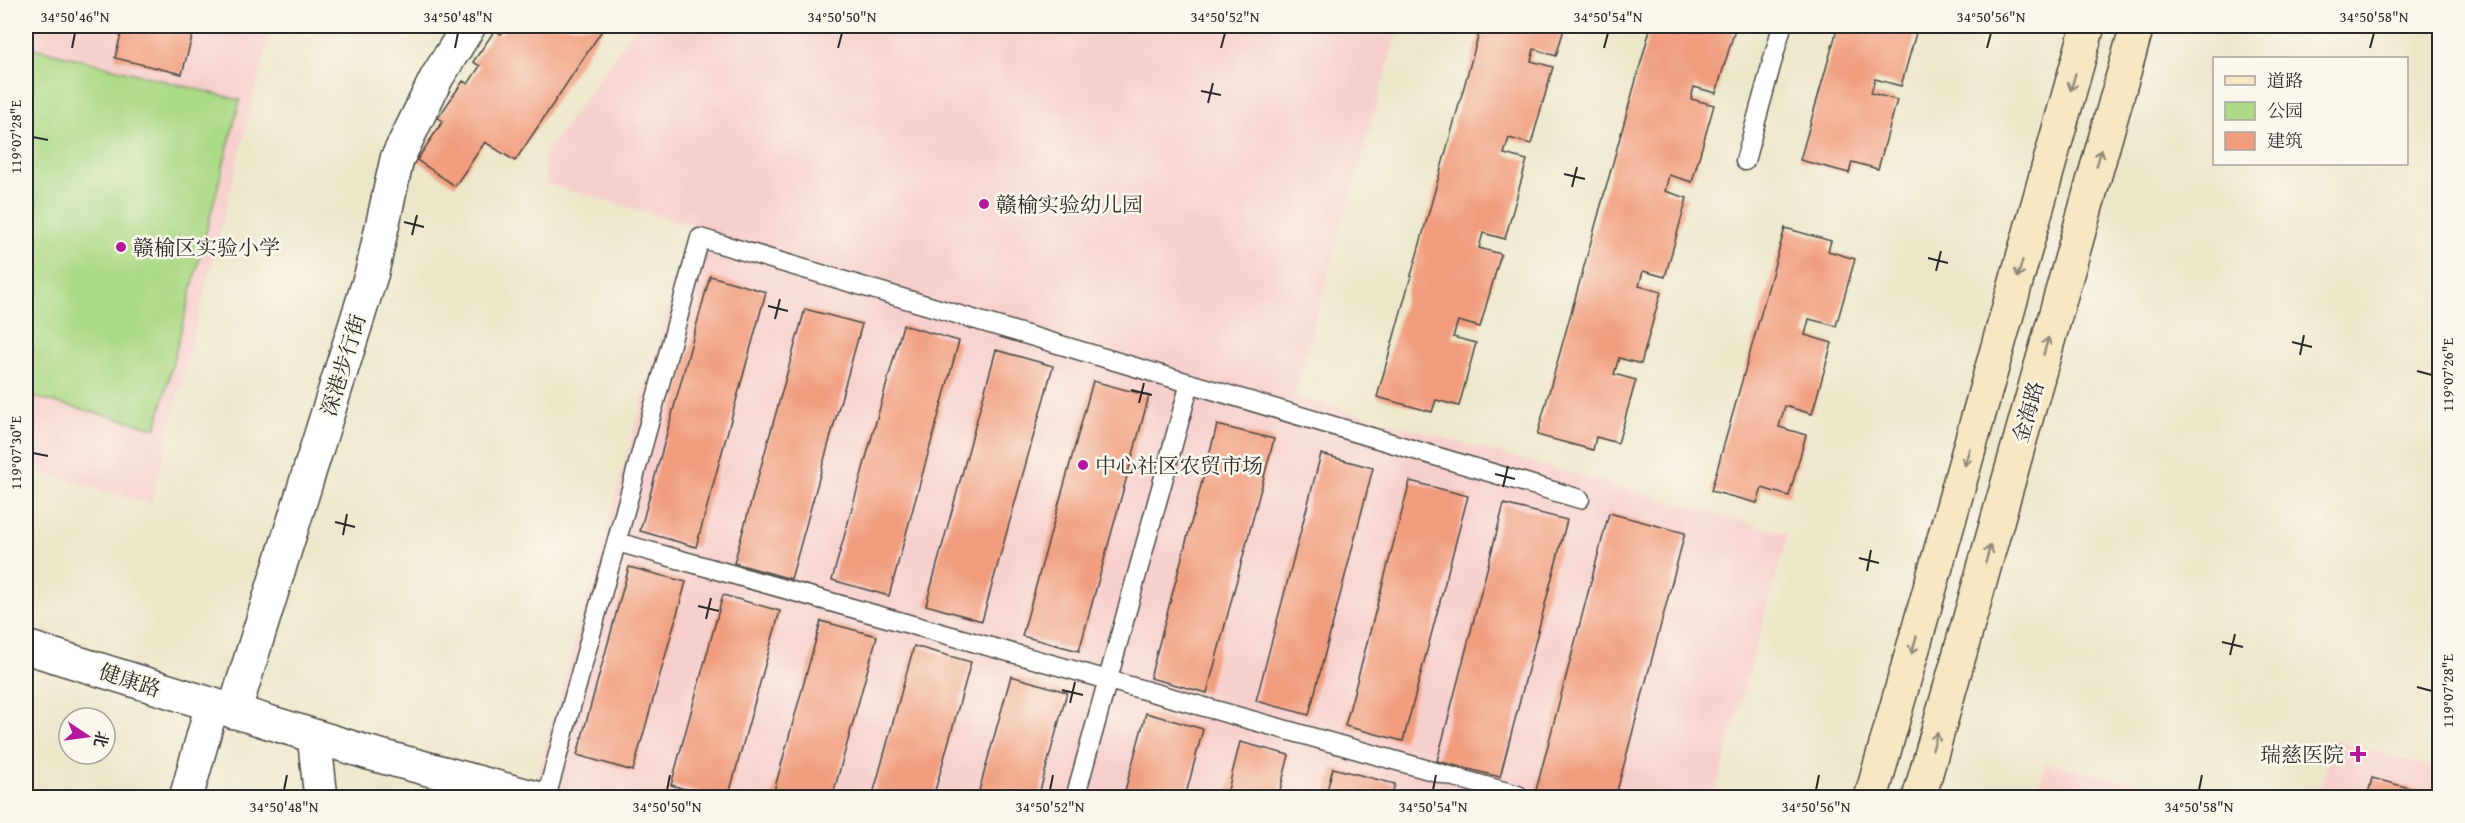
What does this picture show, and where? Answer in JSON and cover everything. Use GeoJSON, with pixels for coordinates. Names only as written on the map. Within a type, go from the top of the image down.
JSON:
{"type":"FeatureCollection","features":[{"type":"Feature","properties":{"kind":"main road"},"geometry":{"type":"LineString","coordinates":[[1871,798],[2088,26]]}},
{"type":"Feature","properties":{"kind":"main road","name":"金海路"},"geometry":{"type":"LineString","coordinates":[[1919,798],[2137,26]]}},
{"type":"Feature","properties":{"kind":"street","name":"深港步行街"},"geometry":{"type":"LineString","coordinates":[[186,798],[223,709],[372,272],[397,159],[437,77],[469,26]]}},
{"type":"Feature","properties":{"kind":"street","name":"健康路"},"geometry":{"type":"LineString","coordinates":[[26,646],[223,709],[536,798]]}},
{"type":"Feature","properties":{"kind":"street"},"geometry":{"type":"LineString","coordinates":[[314,736],[321,798]]}},
{"type":"Feature","properties":{"kind":"lane"},"geometry":{"type":"LineString","coordinates":[[1745,161],[1782,26]]}},
{"type":"Feature","properties":{"kind":"lane"},"geometry":{"type":"LineString","coordinates":[[546,798],[700,238],[1580,499]]}},
{"type":"Feature","properties":{"kind":"lane"},"geometry":{"type":"LineString","coordinates":[[1075,798],[1190,383]]}},
{"type":"Feature","properties":{"kind":"lane"},"geometry":{"type":"LineString","coordinates":[[617,543],[1518,795]]}},
{"type":"Feature","properties":{"kind":"shaded area","name":"赣榆区实验小学"},"geometry":{"type":"Polygon","coordinates":[[[26,26],[272,26],[151,504],[26,468],[26,26]]]}},
{"type":"Feature","properties":{"kind":"shaded area","name":"中心社区农贸市场"},"geometry":{"type":"Polygon","coordinates":[[[636,26],[1399,26],[1294,396],[1788,534],[1714,797],[592,798],[536,782],[691,225],[547,184],[544,156],[636,26]]]}},
{"type":"Feature","properties":{"kind":"shaded area","name":"瑞慈医院"},"geometry":{"type":"Polygon","coordinates":[[[2332,740],[2439,769],[2439,797],[2319,798],[2332,740]]]}},
{"type":"Feature","properties":{"kind":"shaded area"},"geometry":{"type":"Polygon","coordinates":[[[2046,763],[2196,797],[2037,797],[2046,763]]]}},
{"type":"Feature","properties":{"kind":"green space","name":"赣榆区实验小学"},"geometry":{"type":"Polygon","coordinates":[[[26,46],[240,100],[156,428],[26,395],[26,46]]]}},
{"type":"Feature","properties":{"kind":"building"},"geometry":{"type":"Polygon","coordinates":[[[123,26],[195,26],[182,74],[115,58],[123,26]]]}},
{"type":"Feature","properties":{"kind":"building"},"geometry":{"type":"Polygon","coordinates":[[[507,26],[605,26],[515,161],[485,142],[455,186],[417,160],[443,121],[438,118],[463,81],[468,84],[480,66],[473,62],[495,30],[501,34],[507,26]]]}},
{"type":"Feature","properties":{"kind":"building"},"geometry":{"type":"Polygon","coordinates":[[[1481,26],[1565,26],[1556,56],[1534,49],[1531,61],[1553,67],[1531,144],[1509,138],[1504,154],[1527,160],[1505,239],[1483,233],[1479,248],[1501,254],[1480,327],[1458,321],[1453,337],[1476,343],[1459,406],[1436,400],[1432,412],[1377,397],[1481,26]]]}},
{"type":"Feature","properties":{"kind":"building"},"geometry":{"type":"Polygon","coordinates":[[[1651,26],[1736,26],[1716,93],[1694,87],[1691,99],[1714,105],[1692,182],[1669,175],[1665,191],[1687,198],[1665,277],[1643,271],[1639,286],[1661,292],[1641,364],[1619,358],[1614,374],[1636,380],[1618,443],[1596,437],[1593,450],[1537,435],[1651,26]]]}},
{"type":"Feature","properties":{"kind":"building"},"geometry":{"type":"Polygon","coordinates":[[[1838,26],[1918,26],[1901,86],[1875,79],[1871,93],[1897,100],[1878,169],[1852,162],[1849,173],[1800,160],[1838,26]]]}},
{"type":"Feature","properties":{"kind":"building"},"geometry":{"type":"Polygon","coordinates":[[[1785,228],[1831,241],[1828,251],[1855,259],[1836,326],[1809,319],[1805,335],[1832,343],[1812,414],[1785,406],[1779,427],[1806,435],[1789,496],[1762,488],[1757,503],[1711,491],[1785,228]]]}},
{"type":"Feature","properties":{"kind":"building"},"geometry":{"type":"Polygon","coordinates":[[[710,276],[766,292],[696,547],[640,531],[710,276]]]}},
{"type":"Feature","properties":{"kind":"building"},"geometry":{"type":"Polygon","coordinates":[[[805,309],[862,324],[791,579],[734,563],[805,309]]]}},
{"type":"Feature","properties":{"kind":"building"},"geometry":{"type":"Polygon","coordinates":[[[903,325],[959,341],[889,596],[832,580],[903,325]]]}},
{"type":"Feature","properties":{"kind":"building"},"geometry":{"type":"Polygon","coordinates":[[[996,350],[1053,366],[982,621],[926,605],[996,350]]]}},
{"type":"Feature","properties":{"kind":"building"},"geometry":{"type":"Polygon","coordinates":[[[1093,381],[1149,396],[1079,651],[1022,636],[1093,381]]]}},
{"type":"Feature","properties":{"kind":"building"},"geometry":{"type":"Polygon","coordinates":[[[1217,425],[1274,439],[1207,693],[1150,678],[1217,425]]]}},
{"type":"Feature","properties":{"kind":"building"},"geometry":{"type":"Polygon","coordinates":[[[1321,454],[1373,468],[1309,715],[1256,701],[1321,454]]]}},
{"type":"Feature","properties":{"kind":"building"},"geometry":{"type":"Polygon","coordinates":[[[1410,481],[1468,496],[1403,741],[1345,726],[1410,481]]]}},
{"type":"Feature","properties":{"kind":"building"},"geometry":{"type":"Polygon","coordinates":[[[1504,504],[1567,520],[1500,777],[1437,761],[1504,504]]]}},
{"type":"Feature","properties":{"kind":"building"},"geometry":{"type":"Polygon","coordinates":[[[1609,513],[1685,533],[1616,795],[1623,798],[1534,798],[1609,513]]]}},
{"type":"Feature","properties":{"kind":"building"},"geometry":{"type":"Polygon","coordinates":[[[629,567],[686,582],[633,771],[577,755],[629,567]]]}},
{"type":"Feature","properties":{"kind":"building"},"geometry":{"type":"Polygon","coordinates":[[[723,595],[780,611],[728,798],[717,798],[671,785],[723,595]]]}},
{"type":"Feature","properties":{"kind":"building"},"geometry":{"type":"Polygon","coordinates":[[[821,621],[877,636],[832,798],[772,798],[821,621]]]}},
{"type":"Feature","properties":{"kind":"building"},"geometry":{"type":"Polygon","coordinates":[[[914,646],[971,662],[933,798],[872,798],[914,646]]]}},
{"type":"Feature","properties":{"kind":"building"},"geometry":{"type":"Polygon","coordinates":[[[1011,676],[1067,692],[1038,798],[977,798],[1011,676]]]}},
{"type":"Feature","properties":{"kind":"building"},"geometry":{"type":"Polygon","coordinates":[[[1146,713],[1203,729],[1185,798],[1123,798],[1146,713]]]}},
{"type":"Feature","properties":{"kind":"building"},"geometry":{"type":"Polygon","coordinates":[[[1240,742],[1289,755],[1278,798],[1226,798],[1240,742]]]}},
{"type":"Feature","properties":{"kind":"building"},"geometry":{"type":"Polygon","coordinates":[[[1333,768],[1395,784],[1391,798],[1325,798],[1333,768]]]}},
{"type":"Feature","properties":{"kind":"building"},"geometry":{"type":"Polygon","coordinates":[[[2372,778],[2440,796],[2440,798],[2367,798],[2372,778]]]}},
{"type":"Feature","properties":{"kind":"place","name":"赣榆实验幼儿园"},"geometry":{"type":"Point","coordinates":[984,204]}},
{"type":"Feature","properties":{"kind":"place","name":"赣榆区实验小学"},"geometry":{"type":"Point","coordinates":[121,247]}},
{"type":"Feature","properties":{"kind":"place","name":"中心社区农贸市场"},"geometry":{"type":"Point","coordinates":[1083,465]}},
{"type":"Feature","properties":{"kind":"place","name":"瑞慈医院"},"geometry":{"type":"Point","coordinates":[2358,754]}}]}
